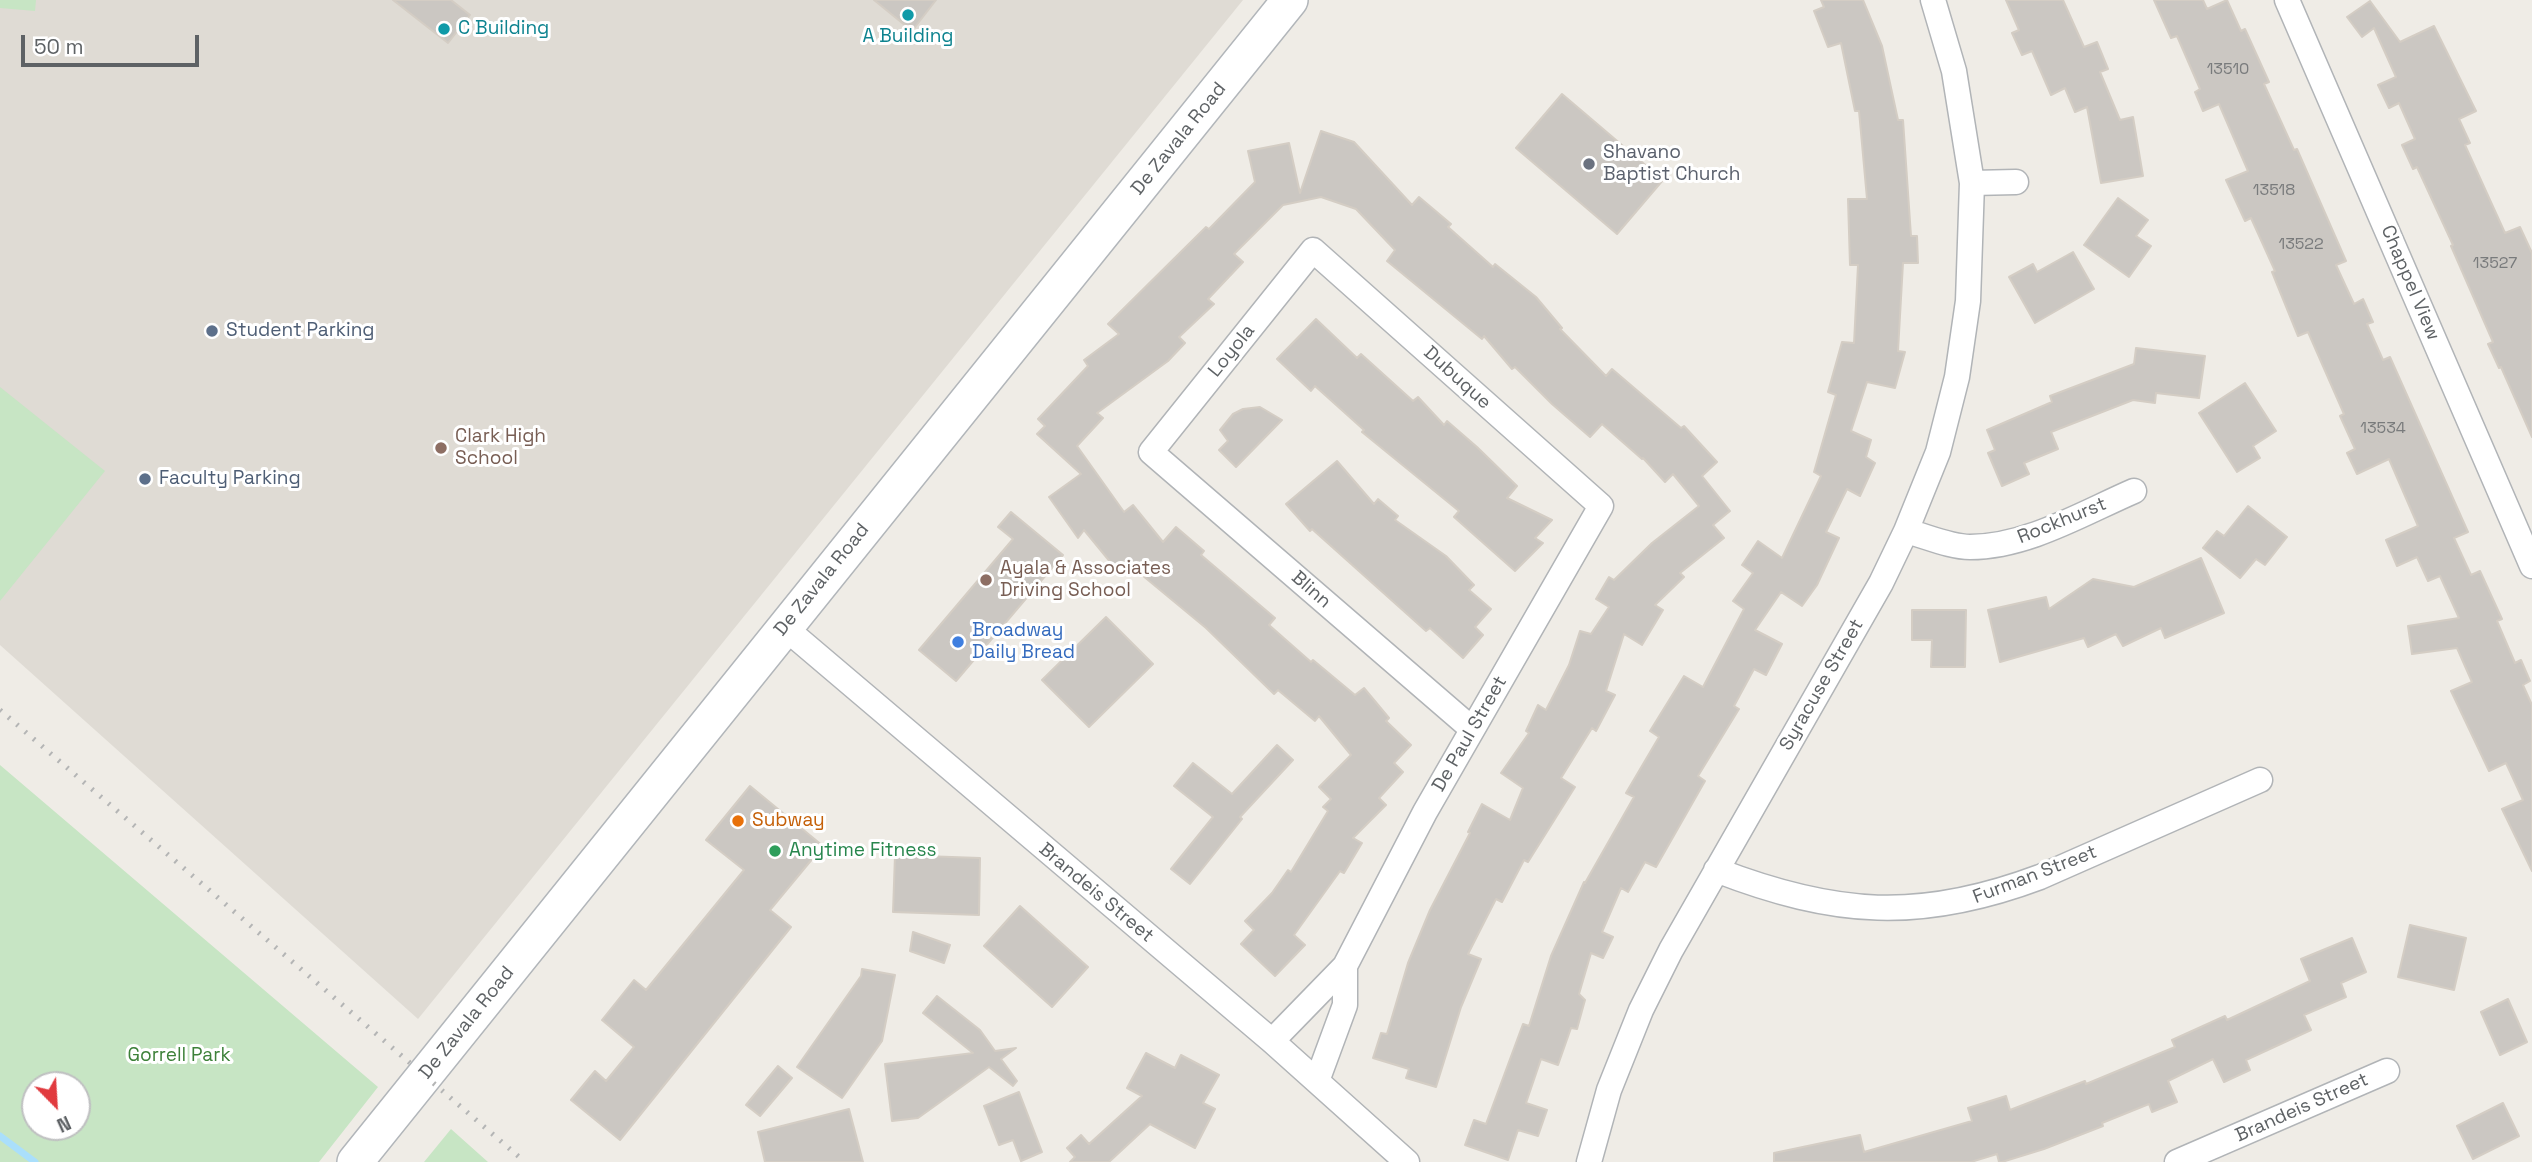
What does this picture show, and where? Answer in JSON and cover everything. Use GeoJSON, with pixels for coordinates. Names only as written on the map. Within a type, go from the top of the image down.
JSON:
{"type":"FeatureCollection","features":[{"type":"Feature","properties":{"kind":"main road","name":"De Zavala Road"},"geometry":{"type":"LineString","coordinates":[[355,1162],[1290,0]]}},
{"type":"Feature","properties":{"kind":"street","name":"Syracuse Street"},"geometry":{"type":"LineString","coordinates":[[1589,1162],[1609,1090],[1641,1010],[1716,870],[1881,583],[1906,531],[1938,452],[1957,377],[1968,301],[1972,183],[1954,71],[1933,0]]}},
{"type":"Feature","properties":{"kind":"street","name":"Chappel View"},"geometry":{"type":"LineString","coordinates":[[2287,0],[2532,566]]}},
{"type":"Feature","properties":{"kind":"street"},"geometry":{"type":"LineString","coordinates":[[1972,183],[2015,182]]}},
{"type":"Feature","properties":{"kind":"street","name":"Loyola"},"geometry":{"type":"LineString","coordinates":[[1150,452],[1313,250]]}},
{"type":"Feature","properties":{"kind":"street","name":"Dubuque"},"geometry":{"type":"LineString","coordinates":[[1313,250],[1601,506]]}},
{"type":"Feature","properties":{"kind":"street","name":"Blinn"},"geometry":{"type":"LineString","coordinates":[[1150,452],[1472,729]]}},
{"type":"Feature","properties":{"kind":"street","name":"Rockhurst"},"geometry":{"type":"LineString","coordinates":[[1906,531],[1968,547],[2006,543],[2045,530],[2134,491]]}},
{"type":"Feature","properties":{"kind":"street","name":"De Paul Street"},"geometry":{"type":"LineString","coordinates":[[1272,1041],[1345,966],[1425,813],[1601,506]]}},
{"type":"Feature","properties":{"kind":"street","name":"Brandeis Street"},"geometry":{"type":"LineString","coordinates":[[784,627],[1272,1041],[1407,1162]]}},
{"type":"Feature","properties":{"kind":"street","name":"Furman Street"},"geometry":{"type":"LineString","coordinates":[[1716,870],[1761,888],[1851,907],[1915,908],[1966,901],[2040,877],[2260,780]]}},
{"type":"Feature","properties":{"kind":"street","name":"De Paul Street"},"geometry":{"type":"LineString","coordinates":[[1317,1082],[1345,1005],[1345,966]]}},
{"type":"Feature","properties":{"kind":"street","name":"Brandeis Street"},"geometry":{"type":"LineString","coordinates":[[2177,1162],[2387,1070]]}},
{"type":"Feature","properties":{"kind":"shaded area","name":"Clark High School"},"geometry":{"type":"Polygon","coordinates":[[[0,0],[1243,0],[418,1019],[0,645],[0,0]]]}},
{"type":"Feature","properties":{"kind":"green space"},"geometry":{"type":"Polygon","coordinates":[[[0,0],[36,0],[35,11],[0,8],[0,0]]]}},
{"type":"Feature","properties":{"kind":"green space"},"geometry":{"type":"Polygon","coordinates":[[[0,387],[105,471],[0,601],[0,387]]]}},
{"type":"Feature","properties":{"kind":"green space","name":"Gorrell Park"},"geometry":{"type":"Polygon","coordinates":[[[0,765],[378,1087],[319,1162],[0,1162],[0,765]]]}},
{"type":"Feature","properties":{"kind":"green space"},"geometry":{"type":"Polygon","coordinates":[[[451,1129],[488,1162],[424,1162],[451,1129]]]}},
{"type":"Feature","properties":{"kind":"building","name":"C Building"},"geometry":{"type":"Polygon","coordinates":[[[393,0],[451,0],[470,15],[448,43],[393,0]]]}},
{"type":"Feature","properties":{"kind":"building","name":"A Building"},"geometry":{"type":"Polygon","coordinates":[[[874,0],[936,0],[912,31],[874,0]]]}},
{"type":"Feature","properties":{"kind":"building"},"geometry":{"type":"Polygon","coordinates":[[[1821,0],[1863,0],[1882,46],[1898,120],[1903,120],[1911,236],[1917,236],[1918,263],[1903,263],[1898,351],[1905,352],[1895,388],[1867,382],[1851,431],[1871,440],[1866,457],[1875,463],[1860,496],[1847,489],[1826,532],[1839,538],[1817,585],[1802,606],[1781,592],[1755,630],[1782,644],[1766,675],[1754,669],[1734,706],[1739,709],[1698,776],[1705,781],[1656,867],[1645,862],[1628,892],[1621,888],[1602,932],[1613,937],[1603,958],[1591,953],[1579,994],[1585,1000],[1577,1029],[1571,1028],[1558,1065],[1541,1059],[1526,1103],[1547,1110],[1538,1136],[1518,1130],[1508,1160],[1465,1145],[1474,1120],[1486,1124],[1523,1024],[1529,1026],[1551,956],[1584,882],[1634,797],[1626,793],[1659,737],[1650,731],[1684,676],[1703,687],[1744,609],[1733,601],[1753,573],[1742,565],[1758,541],[1782,558],[1821,476],[1814,472],[1836,395],[1828,392],[1842,342],[1854,343],[1858,265],[1850,265],[1848,199],[1867,199],[1859,111],[1855,111],[1841,43],[1828,47],[1814,11],[1824,7],[1821,0]]]}},
{"type":"Feature","properties":{"kind":"building"},"geometry":{"type":"Polygon","coordinates":[[[2006,0],[2063,0],[2084,47],[2097,42],[2108,69],[2100,72],[2120,120],[2133,117],[2143,176],[2101,183],[2087,107],[2075,112],[2065,88],[2051,95],[2032,51],[2022,55],[2012,33],[2019,30],[2006,0]]]}},
{"type":"Feature","properties":{"kind":"building"},"geometry":{"type":"Polygon","coordinates":[[[2154,0],[2203,0],[2207,9],[2227,0],[2241,31],[2245,29],[2269,82],[2264,84],[2294,150],[2297,149],[2346,261],[2336,265],[2354,304],[2363,299],[2373,322],[2367,324],[2383,360],[2390,357],[2468,532],[2454,538],[2471,575],[2480,571],[2502,619],[2497,621],[2515,663],[2521,660],[2530,681],[2523,685],[2532,705],[2532,871],[2502,809],[2523,800],[2506,763],[2489,771],[2451,691],[2472,682],[2457,648],[2412,654],[2408,626],[2459,618],[2440,576],[2428,581],[2417,557],[2397,566],[2386,540],[2418,526],[2389,459],[2357,474],[2347,453],[2355,449],[2340,416],[2344,414],[2308,332],[2298,336],[2272,272],[2275,271],[2251,218],[2245,221],[2226,180],[2248,171],[2219,104],[2203,111],[2195,92],[2200,89],[2177,36],[2171,38],[2154,0]]]}},
{"type":"Feature","properties":{"kind":"building"},"geometry":{"type":"Polygon","coordinates":[[[2370,1],[2400,42],[2434,26],[2476,111],[2459,119],[2470,143],[2465,145],[2505,233],[2520,227],[2532,253],[2532,437],[2488,344],[2493,342],[2451,246],[2453,245],[2417,167],[2413,169],[2402,145],[2415,139],[2399,103],[2389,108],[2378,85],[2396,77],[2374,28],[2362,37],[2347,17],[2370,1]]]}},
{"type":"Feature","properties":{"kind":"building","name":"Shavano Baptist Church"},"geometry":{"type":"Polygon","coordinates":[[[1562,94],[1663,180],[1617,234],[1516,148],[1562,94]]]}},
{"type":"Feature","properties":{"kind":"building"},"geometry":{"type":"Polygon","coordinates":[[[1321,131],[1354,142],[1412,205],[1419,197],[1451,224],[1448,227],[1493,267],[1495,264],[1536,297],[1562,328],[1560,329],[1606,376],[1612,369],[1681,428],[1684,426],[1717,462],[1702,476],[1730,511],[1713,525],[1724,538],[1680,573],[1684,577],[1655,605],[1663,610],[1642,645],[1624,634],[1606,691],[1615,695],[1596,731],[1592,728],[1561,778],[1575,787],[1528,862],[1524,860],[1502,902],[1496,899],[1468,954],[1481,959],[1461,1007],[1436,1087],[1406,1078],[1409,1069],[1373,1058],[1381,1033],[1387,1034],[1408,963],[1430,910],[1482,804],[1510,820],[1523,788],[1501,773],[1529,733],[1526,731],[1538,705],[1546,710],[1569,665],[1580,631],[1591,634],[1609,607],[1596,599],[1609,577],[1614,580],[1652,543],[1699,506],[1673,474],[1665,482],[1643,458],[1602,424],[1590,437],[1515,367],[1512,369],[1484,336],[1482,339],[1387,261],[1395,250],[1356,209],[1321,197],[1283,205],[1234,254],[1243,262],[1208,299],[1214,304],[1179,337],[1185,343],[1168,361],[1097,413],[1103,418],[1077,446],[1124,512],[1133,505],[1163,542],[1176,527],[1204,551],[1201,555],[1275,618],[1269,625],[1311,662],[1313,660],[1355,695],[1364,688],[1389,718],[1386,721],[1411,745],[1394,763],[1403,772],[1379,798],[1386,805],[1353,838],[1362,843],[1344,873],[1340,871],[1294,935],[1305,945],[1275,976],[1241,944],[1254,930],[1245,921],[1272,893],[1288,870],[1291,872],[1328,811],[1323,807],[1331,799],[1319,787],[1351,755],[1319,716],[1315,721],[1278,690],[1274,694],[1206,628],[1125,561],[1116,569],[1084,530],[1078,538],[1049,497],[1081,474],[1037,434],[1045,426],[1038,419],[1088,366],[1084,360],[1119,334],[1108,324],[1255,182],[1248,151],[1289,143],[1300,193],[1321,131]]]}},
{"type":"Feature","properties":{"kind":"building"},"geometry":{"type":"Polygon","coordinates":[[[2118,198],[2148,220],[2136,236],[2151,246],[2129,277],[2084,245],[2118,198]]]}},
{"type":"Feature","properties":{"kind":"building"},"geometry":{"type":"Polygon","coordinates":[[[2073,252],[2094,289],[2035,323],[2009,277],[2033,264],[2037,272],[2073,252]]]}},
{"type":"Feature","properties":{"kind":"building"},"geometry":{"type":"Polygon","coordinates":[[[1316,319],[1357,358],[1361,354],[1413,401],[1418,397],[1444,425],[1447,421],[1477,447],[1517,486],[1507,498],[1552,520],[1535,538],[1543,543],[1515,571],[1454,517],[1459,511],[1362,432],[1364,430],[1315,386],[1311,391],[1277,359],[1316,319]]]}},
{"type":"Feature","properties":{"kind":"building"},"geometry":{"type":"Polygon","coordinates":[[[2136,348],[2205,356],[2199,398],[2156,393],[2155,403],[2133,400],[2051,432],[2058,449],[2024,463],[2029,474],[2002,486],[1988,453],[1995,450],[1987,430],[2052,402],[2050,396],[2134,364],[2136,348]]]}},
{"type":"Feature","properties":{"kind":"building"},"geometry":{"type":"Polygon","coordinates":[[[2245,383],[2276,431],[2253,446],[2260,458],[2237,472],[2199,413],[2245,383]]]}},
{"type":"Feature","properties":{"kind":"building"},"geometry":{"type":"Polygon","coordinates":[[[1260,407],[1282,420],[1236,467],[1219,450],[1228,441],[1220,430],[1233,414],[1243,409],[1260,407]]]}},
{"type":"Feature","properties":{"kind":"building"},"geometry":{"type":"Polygon","coordinates":[[[1337,461],[1374,504],[1378,499],[1398,516],[1395,520],[1446,556],[1474,585],[1469,590],[1491,609],[1475,627],[1483,635],[1463,658],[1430,628],[1426,631],[1312,529],[1310,531],[1286,504],[1337,461]]]}},
{"type":"Feature","properties":{"kind":"building"},"geometry":{"type":"Polygon","coordinates":[[[2248,506],[2287,537],[2265,565],[2256,559],[2240,578],[2203,548],[2217,531],[2224,536],[2248,506]]]}},
{"type":"Feature","properties":{"kind":"building"},"geometry":{"type":"Polygon","coordinates":[[[1011,512],[1063,555],[956,681],[919,650],[1013,539],[998,527],[1011,512]]]}},
{"type":"Feature","properties":{"kind":"building"},"geometry":{"type":"Polygon","coordinates":[[[2201,558],[2224,613],[2165,638],[2161,628],[2123,646],[2116,634],[2088,647],[2084,638],[2000,662],[1988,610],[2046,597],[2049,609],[2093,579],[2134,587],[2201,558]]]}},
{"type":"Feature","properties":{"kind":"building"},"geometry":{"type":"Polygon","coordinates":[[[1912,610],[1966,610],[1965,667],[1931,667],[1932,640],[1912,640],[1912,610]]]}},
{"type":"Feature","properties":{"kind":"building"},"geometry":{"type":"Polygon","coordinates":[[[1106,617],[1153,664],[1089,727],[1042,680],[1106,617]]]}},
{"type":"Feature","properties":{"kind":"building"},"geometry":{"type":"Polygon","coordinates":[[[1277,745],[1293,760],[1240,817],[1242,819],[1190,884],[1171,869],[1213,817],[1174,786],[1193,763],[1232,794],[1277,745]]]}},
{"type":"Feature","properties":{"kind":"building"},"geometry":{"type":"Polygon","coordinates":[[[750,786],[823,846],[770,910],[791,927],[620,1140],[571,1100],[595,1071],[606,1081],[634,1047],[602,1020],[634,980],[646,990],[744,870],[706,840],[750,786]]]}},
{"type":"Feature","properties":{"kind":"building"},"geometry":{"type":"Polygon","coordinates":[[[895,855],[980,858],[979,915],[893,912],[895,855]]]}},
{"type":"Feature","properties":{"kind":"building"},"geometry":{"type":"Polygon","coordinates":[[[1020,906],[1088,967],[1052,1007],[984,946],[1020,906]]]}},
{"type":"Feature","properties":{"kind":"building"},"geometry":{"type":"Polygon","coordinates":[[[2410,925],[2466,938],[2454,990],[2398,977],[2410,925]]]}},
{"type":"Feature","properties":{"kind":"building"},"geometry":{"type":"Polygon","coordinates":[[[913,932],[950,945],[944,963],[910,951],[913,932]]]}},
{"type":"Feature","properties":{"kind":"building"},"geometry":{"type":"Polygon","coordinates":[[[2352,938],[2366,972],[2341,983],[2346,997],[2304,1015],[2311,1030],[2246,1060],[2250,1070],[2224,1082],[2213,1059],[2168,1081],[2177,1102],[2152,1112],[2149,1104],[2102,1123],[2103,1126],[2002,1162],[1999,1162],[1997,1154],[1971,1162],[1774,1162],[1774,1153],[1860,1135],[1864,1152],[1972,1121],[1968,1108],[2006,1096],[2010,1110],[2085,1081],[2086,1084],[2175,1047],[2172,1040],[2225,1016],[2227,1020],[2310,981],[2301,959],[2352,938]]]}},
{"type":"Feature","properties":{"kind":"building"},"geometry":{"type":"Polygon","coordinates":[[[862,969],[895,975],[882,1041],[842,1098],[797,1067],[861,976],[862,969]]]}},
{"type":"Feature","properties":{"kind":"building"},"geometry":{"type":"Polygon","coordinates":[[[937,996],[980,1030],[995,1051],[1016,1048],[1001,1059],[1017,1081],[1013,1086],[989,1067],[918,1118],[892,1121],[885,1064],[973,1053],[923,1013],[937,996]]]}},
{"type":"Feature","properties":{"kind":"building"},"geometry":{"type":"Polygon","coordinates":[[[2508,999],[2527,1042],[2500,1055],[2481,1012],[2508,999]]]}},
{"type":"Feature","properties":{"kind":"building"},"geometry":{"type":"Polygon","coordinates":[[[1146,1053],[1175,1068],[1181,1055],[1219,1075],[1203,1103],[1215,1109],[1195,1148],[1150,1124],[1109,1162],[1070,1162],[1075,1157],[1067,1148],[1081,1135],[1089,1144],[1142,1096],[1127,1088],[1146,1053]]]}},
{"type":"Feature","properties":{"kind":"building"},"geometry":{"type":"Polygon","coordinates":[[[778,1066],[792,1078],[760,1116],[746,1105],[778,1066]]]}},
{"type":"Feature","properties":{"kind":"building"},"geometry":{"type":"Polygon","coordinates":[[[1019,1092],[1042,1152],[1021,1161],[1013,1140],[999,1145],[984,1106],[1019,1092]]]}},
{"type":"Feature","properties":{"kind":"building"},"geometry":{"type":"Polygon","coordinates":[[[2503,1103],[2519,1136],[2473,1159],[2457,1126],[2503,1103]]]}},
{"type":"Feature","properties":{"kind":"building"},"geometry":{"type":"Polygon","coordinates":[[[849,1109],[863,1162],[765,1162],[758,1132],[849,1109]]]}},
{"type":"Feature","properties":{"kind":"waterway"},"geometry":{"type":"LineString","coordinates":[[0,1136],[35,1162]]}},
{"type":"Feature","properties":{"kind":"railway"},"geometry":{"type":"LineString","coordinates":[[0,710],[525,1162]]}},
{"type":"Feature","properties":{"kind":"place","name":"A Building"},"geometry":{"type":"Point","coordinates":[908,15]}},
{"type":"Feature","properties":{"kind":"place","name":"C Building"},"geometry":{"type":"Point","coordinates":[444,29]}},
{"type":"Feature","properties":{"kind":"place","name":"Shavano Baptist Church"},"geometry":{"type":"Point","coordinates":[1589,164]}},
{"type":"Feature","properties":{"kind":"place","name":"Student Parking"},"geometry":{"type":"Point","coordinates":[212,331]}},
{"type":"Feature","properties":{"kind":"place","name":"Clark High School"},"geometry":{"type":"Point","coordinates":[441,448]}},
{"type":"Feature","properties":{"kind":"place","name":"Faculty Parking"},"geometry":{"type":"Point","coordinates":[145,479]}},
{"type":"Feature","properties":{"kind":"place","name":"Ayala & Associates Driving School"},"geometry":{"type":"Point","coordinates":[986,580]}},
{"type":"Feature","properties":{"kind":"place","name":"Broadway Daily Bread"},"geometry":{"type":"Point","coordinates":[958,642]}},
{"type":"Feature","properties":{"kind":"place","name":"Subway"},"geometry":{"type":"Point","coordinates":[738,821]}},
{"type":"Feature","properties":{"kind":"place","name":"Anytime Fitness"},"geometry":{"type":"Point","coordinates":[775,851]}}]}
